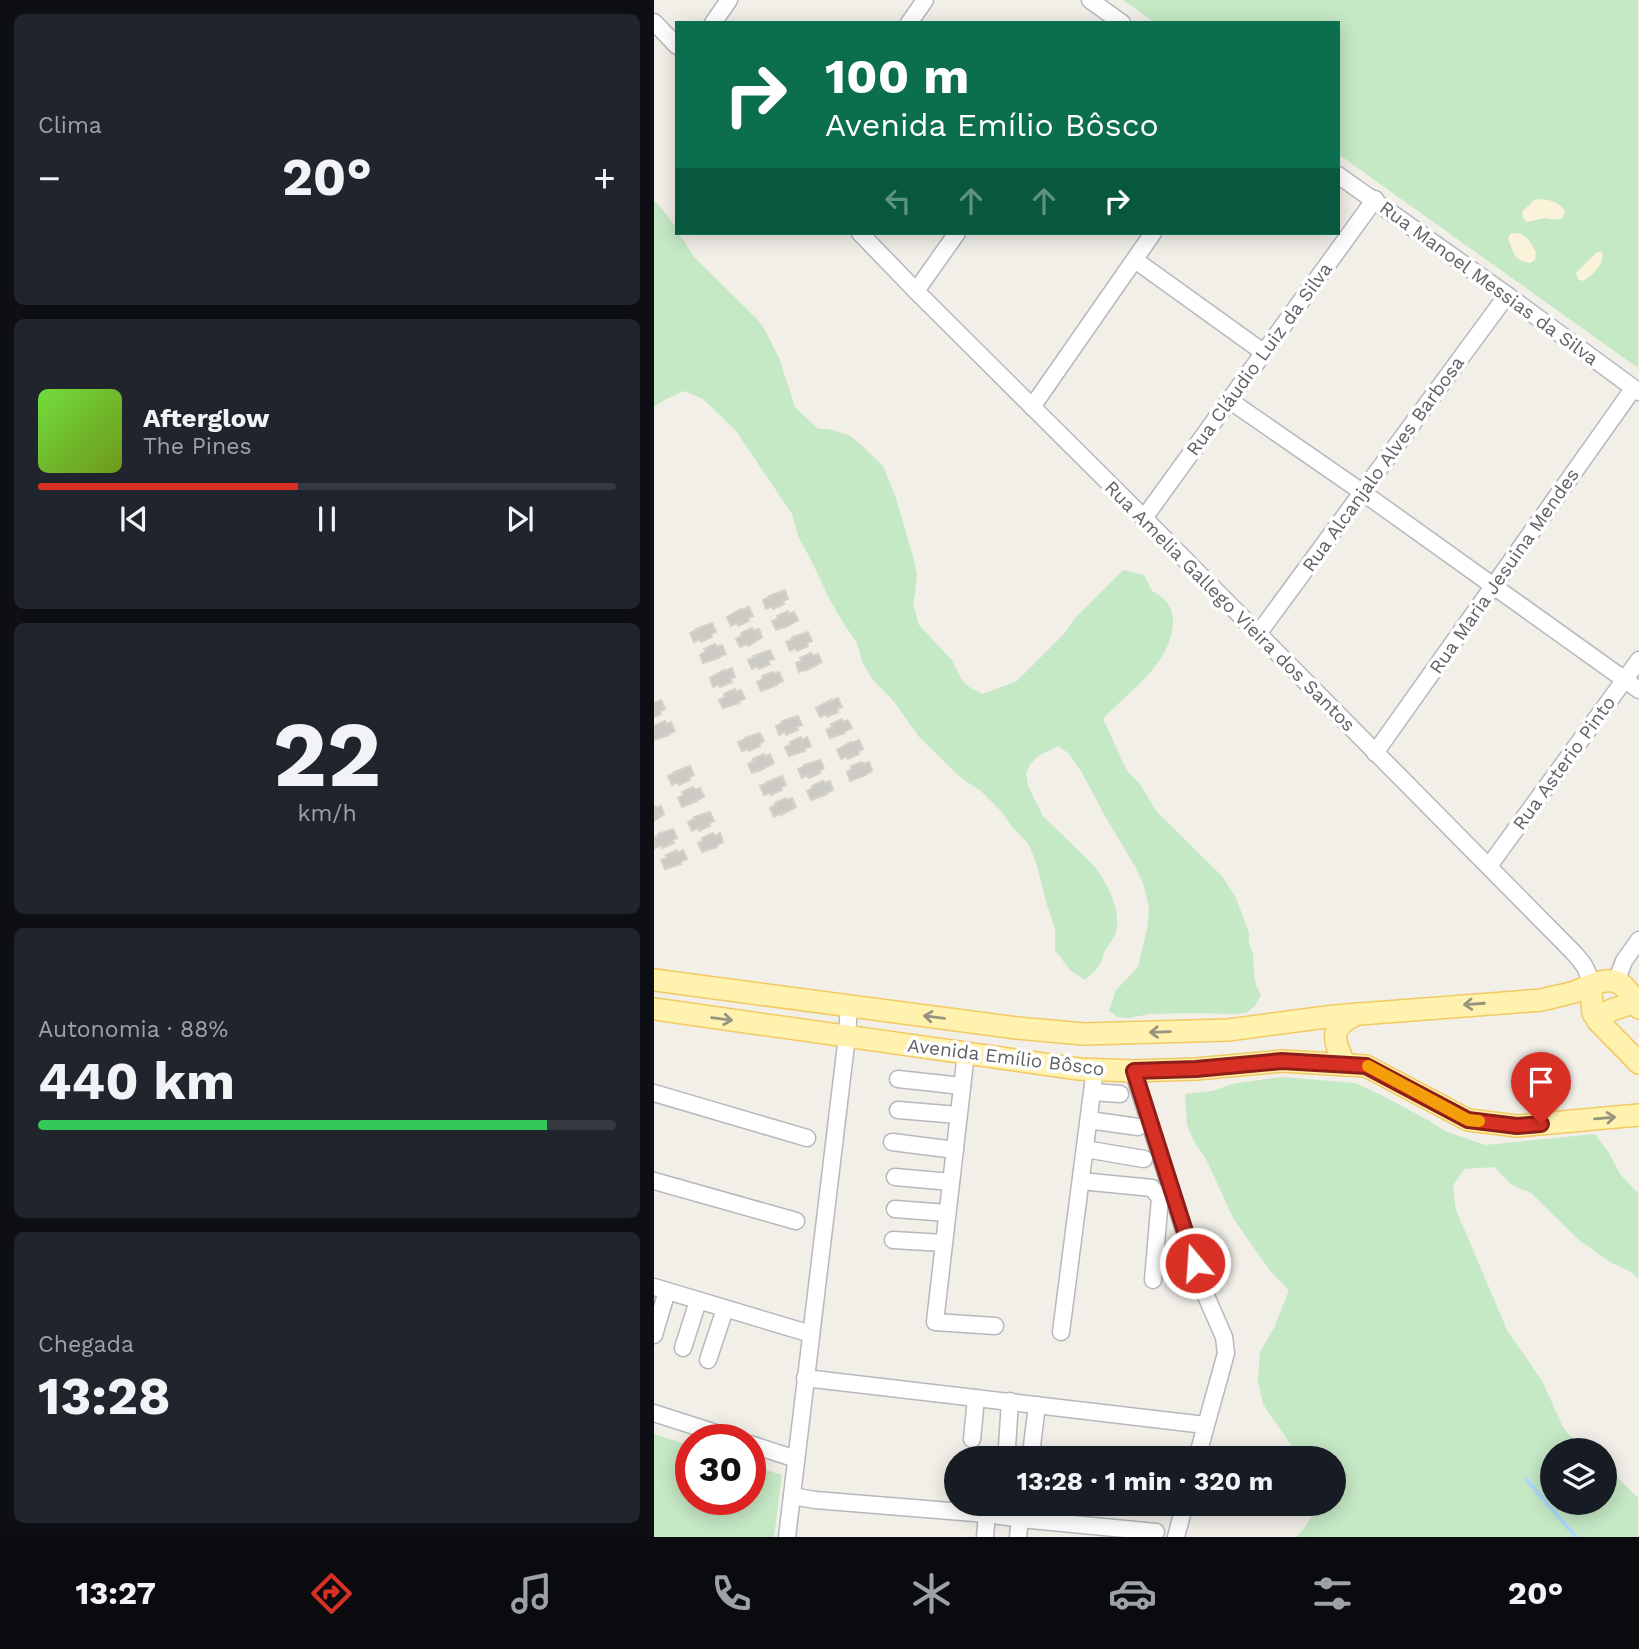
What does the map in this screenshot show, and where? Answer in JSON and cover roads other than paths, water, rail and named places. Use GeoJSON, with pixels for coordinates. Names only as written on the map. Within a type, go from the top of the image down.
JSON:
{"type":"FeatureCollection","features":[{"type":"Feature","properties":{"kind":"main road","name":"Avenida Emílio Bôsco"},"geometry":{"type":"LineString","coordinates":[[654,979],[1017,1028],[1067,1033],[1134,1034],[1235,1028],[1359,1013],[1542,1000],[1590,985],[1616,982]]}},
{"type":"Feature","properties":{"kind":"main road"},"geometry":{"type":"LineString","coordinates":[[1598,1021],[1609,1011],[1637,1004],[1625,988],[1616,982]]}},
{"type":"Feature","properties":{"kind":"main road"},"geometry":{"type":"LineString","coordinates":[[1590,985],[1593,1013],[1598,1021],[1639,1063]]}},
{"type":"Feature","properties":{"kind":"main road","name":"Avenida Emílio Bôsco"},"geometry":{"type":"LineString","coordinates":[[654,1009],[1087,1069],[1196,1069],[1282,1061],[1366,1066],[1468,1120],[1517,1126],[1639,1115]]}},
{"type":"Feature","properties":{"kind":"main road"},"geometry":{"type":"LineString","coordinates":[[1345,1065],[1335,1044],[1335,1035],[1343,1021],[1359,1013]]}},
{"type":"Feature","properties":{"kind":"main road"},"geometry":{"type":"LineString","coordinates":[[1067,1033],[1078,1039],[1086,1048],[1087,1069]]}},
{"type":"Feature","properties":{"kind":"street"},"geometry":{"type":"LineString","coordinates":[[714,21],[729,0]]}},
{"type":"Feature","properties":{"kind":"street"},"geometry":{"type":"LineString","coordinates":[[910,21],[925,0]]}},
{"type":"Feature","properties":{"kind":"street"},"geometry":{"type":"LineString","coordinates":[[1090,0],[1112,20]]}},
{"type":"Feature","properties":{"kind":"street"},"geometry":{"type":"LineString","coordinates":[[654,22],[675,44]]}},
{"type":"Feature","properties":{"kind":"street","name":"Rua Manoel Messias da Silva"},"geometry":{"type":"LineString","coordinates":[[1340,176],[1375,199],[1636,391]]}},
{"type":"Feature","properties":{"kind":"street","name":"Rua Cláudio Luiz da Silva"},"geometry":{"type":"LineString","coordinates":[[1144,518],[1375,199]]}},
{"type":"Feature","properties":{"kind":"street","name":"Rua Amelia Gallego Vieira dos Santos"},"geometry":{"type":"LineString","coordinates":[[862,235],[1489,866],[1586,966],[1590,985]]}},
{"type":"Feature","properties":{"kind":"street"},"geometry":{"type":"LineString","coordinates":[[916,291],[956,235]]}},
{"type":"Feature","properties":{"kind":"street"},"geometry":{"type":"LineString","coordinates":[[1032,407],[1152,235]]}},
{"type":"Feature","properties":{"kind":"street"},"geometry":{"type":"LineString","coordinates":[[1135,260],[1262,352]]}},
{"type":"Feature","properties":{"kind":"street","name":"Rua Alcanjalo Alves Barbosa"},"geometry":{"type":"LineString","coordinates":[[1258,634],[1507,295]]}},
{"type":"Feature","properties":{"kind":"street","name":"Rua Maria Jesuina Mendes"},"geometry":{"type":"LineString","coordinates":[[1375,753],[1636,391]]}},
{"type":"Feature","properties":{"kind":"street"},"geometry":{"type":"LineString","coordinates":[[1229,400],[1639,690]]}},
{"type":"Feature","properties":{"kind":"street","name":"Rua Asterio Pinto"},"geometry":{"type":"LineString","coordinates":[[1489,866],[1639,660]]}},
{"type":"Feature","properties":{"kind":"street"},"geometry":{"type":"LineString","coordinates":[[1616,982],[1624,961],[1639,940]]}},
{"type":"Feature","properties":{"kind":"street"},"geometry":{"type":"LineString","coordinates":[[787,1537],[849,1006]]}},
{"type":"Feature","properties":{"kind":"street"},"geometry":{"type":"LineString","coordinates":[[966,1053],[935,1322],[995,1326]]}},
{"type":"Feature","properties":{"kind":"street"},"geometry":{"type":"LineString","coordinates":[[1061,1332],[1093,1092],[1087,1069]]}},
{"type":"Feature","properties":{"kind":"street"},"geometry":{"type":"LineString","coordinates":[[1134,1071],[1203,1289],[1224,1337],[1226,1353],[1200,1446]]}},
{"type":"Feature","properties":{"kind":"street"},"geometry":{"type":"LineString","coordinates":[[898,1079],[962,1086]]}},
{"type":"Feature","properties":{"kind":"street"},"geometry":{"type":"LineString","coordinates":[[1093,1092],[1120,1094]]}},
{"type":"Feature","properties":{"kind":"street"},"geometry":{"type":"LineString","coordinates":[[654,1093],[807,1138]]}},
{"type":"Feature","properties":{"kind":"street"},"geometry":{"type":"LineString","coordinates":[[898,1110],[958,1115]]}},
{"type":"Feature","properties":{"kind":"street"},"geometry":{"type":"LineString","coordinates":[[1089,1120],[1138,1127]]}},
{"type":"Feature","properties":{"kind":"street"},"geometry":{"type":"LineString","coordinates":[[892,1142],[955,1150]]}},
{"type":"Feature","properties":{"kind":"street"},"geometry":{"type":"LineString","coordinates":[[1085,1149],[1144,1159]]}},
{"type":"Feature","properties":{"kind":"street"},"geometry":{"type":"LineString","coordinates":[[895,1177],[951,1182]]}},
{"type":"Feature","properties":{"kind":"street"},"geometry":{"type":"LineString","coordinates":[[654,1181],[796,1221]]}},
{"type":"Feature","properties":{"kind":"street"},"geometry":{"type":"LineString","coordinates":[[1081,1181],[1152,1188],[1160,1198],[1153,1280]]}},
{"type":"Feature","properties":{"kind":"street"},"geometry":{"type":"LineString","coordinates":[[895,1209],[947,1213]]}},
{"type":"Feature","properties":{"kind":"street"},"geometry":{"type":"LineString","coordinates":[[893,1240],[944,1242]]}},
{"type":"Feature","properties":{"kind":"street"},"geometry":{"type":"LineString","coordinates":[[654,1335],[661,1289],[811,1334]]}},
{"type":"Feature","properties":{"kind":"street"},"geometry":{"type":"LineString","coordinates":[[683,1348],[698,1301]]}},
{"type":"Feature","properties":{"kind":"street"},"geometry":{"type":"LineString","coordinates":[[708,1360],[725,1309]]}},
{"type":"Feature","properties":{"kind":"street"},"geometry":{"type":"LineString","coordinates":[[806,1377],[1205,1425]]}},
{"type":"Feature","properties":{"kind":"street"},"geometry":{"type":"LineString","coordinates":[[972,1439],[976,1398]]}},
{"type":"Feature","properties":{"kind":"street"},"geometry":{"type":"LineString","coordinates":[[1007,1446],[1009,1401]]}},
{"type":"Feature","properties":{"kind":"street"},"geometry":{"type":"LineString","coordinates":[[1032,1446],[1037,1405]]}},
{"type":"Feature","properties":{"kind":"street"},"geometry":{"type":"LineString","coordinates":[[654,1413],[688,1424]]}},
{"type":"Feature","properties":{"kind":"street"},"geometry":{"type":"LineString","coordinates":[[766,1449],[796,1459]]}},
{"type":"Feature","properties":{"kind":"street"},"geometry":{"type":"LineString","coordinates":[[792,1496],[944,1510]]}},
{"type":"Feature","properties":{"kind":"street"},"geometry":{"type":"LineString","coordinates":[[985,1537],[987,1516]]}},
{"type":"Feature","properties":{"kind":"street"},"geometry":{"type":"LineString","coordinates":[[998,1516],[1156,1532]]}},
{"type":"Feature","properties":{"kind":"street"},"geometry":{"type":"LineString","coordinates":[[1176,1537],[1182,1516]]}},
{"type":"Feature","properties":{"kind":"street"},"geometry":{"type":"LineString","coordinates":[[1018,1537],[1020,1520]]}},
{"type":"Feature","properties":{"kind":"waterway"},"geometry":{"type":"LineString","coordinates":[[1526,1479],[1576,1537]]}}]}
